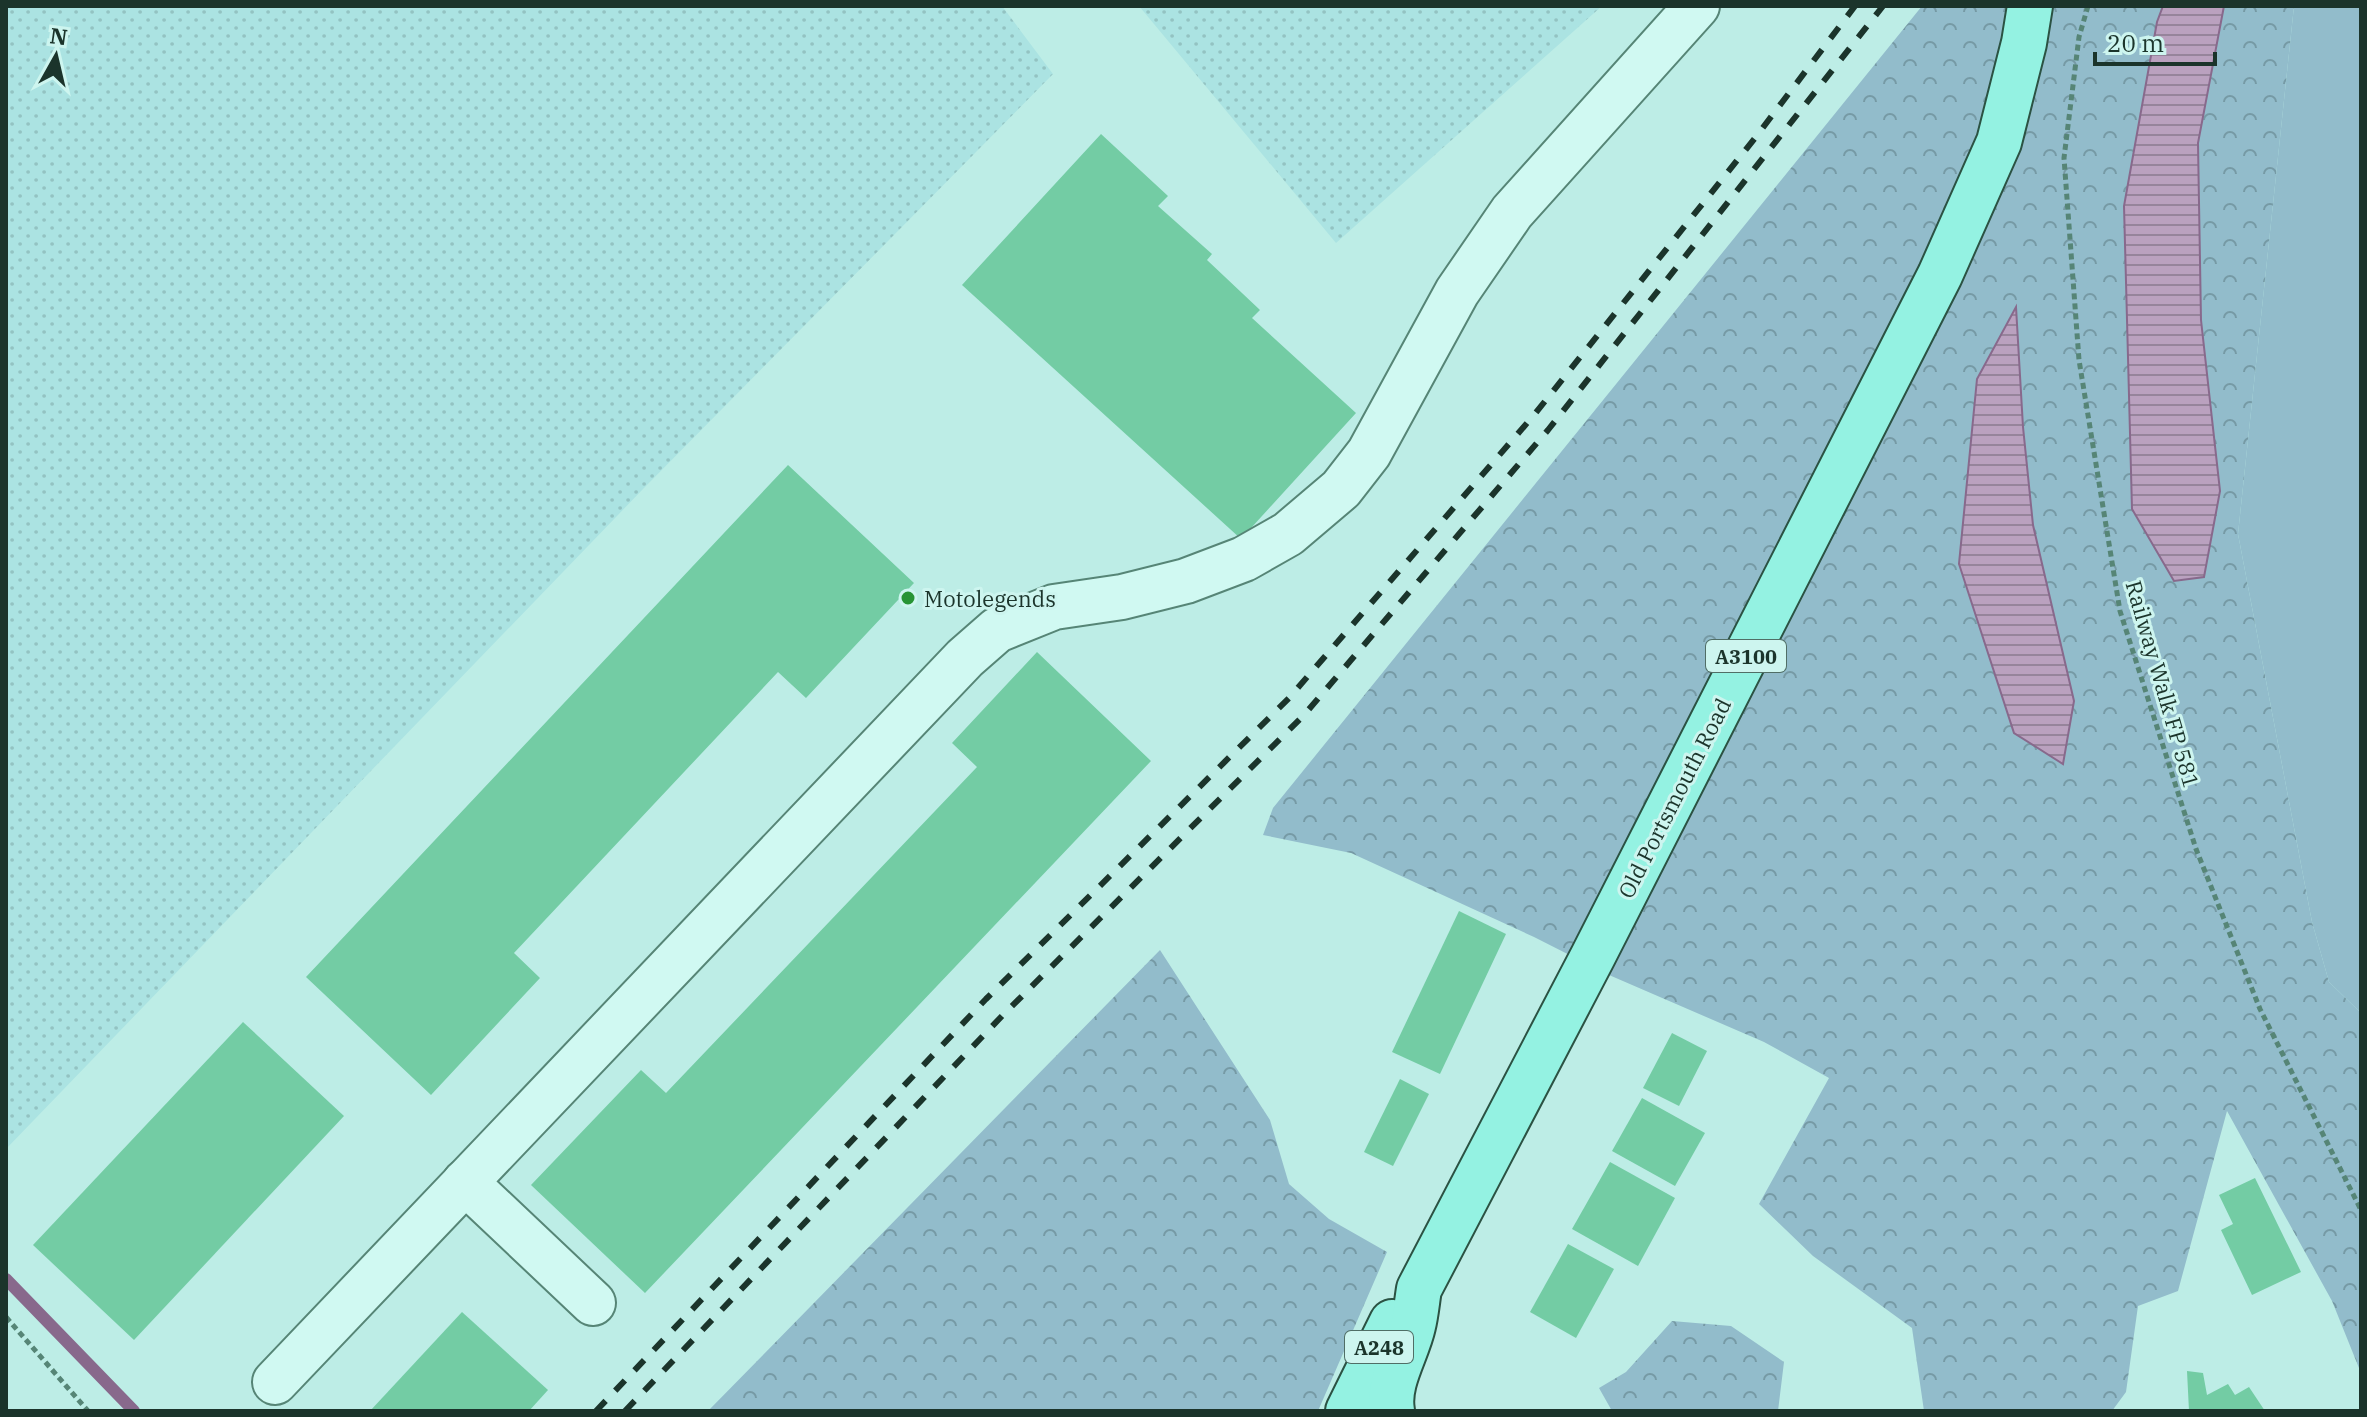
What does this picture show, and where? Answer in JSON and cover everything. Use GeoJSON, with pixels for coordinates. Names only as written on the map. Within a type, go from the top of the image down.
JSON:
{"type":"FeatureCollection","features":[{"type":"Feature","properties":{"kind":"main road","name":"Old Portsmouth Road"},"geometry":{"type":"LineString","coordinates":[[1392,1411],[1399,1363],[1413,1327],[1419,1289],[1940,275],[1999,142],[2030,6]]}},
{"type":"Feature","properties":{"kind":"main road","name":"A248"},"geometry":{"type":"LineString","coordinates":[[1348,1411],[1390,1325],[1419,1289]]}},
{"type":"Feature","properties":{"kind":"lane"},"geometry":{"type":"LineString","coordinates":[[275,1382],[965,658],[997,630],[1054,607],[1122,597],[1186,581],[1244,559],[1288,534],[1341,489],[1369,453],[1457,292],[1512,212],[1697,6]]}},
{"type":"Feature","properties":{"kind":"lane"},"geometry":{"type":"LineString","coordinates":[[465,1182],[593,1303]]}},
{"type":"Feature","properties":{"kind":"path","name":"Railway Walk FP 581"},"geometry":{"type":"LineString","coordinates":[[2088,6],[2079,37],[2064,158],[2079,360],[2120,611],[2201,864],[2260,1009],[2361,1210]]}},
{"type":"Feature","properties":{"kind":"path"},"geometry":{"type":"LineString","coordinates":[[6,1317],[88,1411]]}},
{"type":"Feature","properties":{"kind":"shaded area"},"geometry":{"type":"Polygon","coordinates":[[[6,6],[1002,6],[1053,74],[644,488],[6,1149],[6,6]]]}},
{"type":"Feature","properties":{"kind":"shaded area"},"geometry":{"type":"Polygon","coordinates":[[[1139,6],[1602,6],[1336,243],[1139,6]]]}},
{"type":"Feature","properties":{"kind":"shaded area"},"geometry":{"type":"Polygon","coordinates":[[[2163,6],[2224,6],[2198,143],[2201,320],[2220,491],[2204,577],[2174,581],[2132,509],[2124,206],[2157,22],[2163,6]]]}},
{"type":"Feature","properties":{"kind":"shaded area"},"geometry":{"type":"Polygon","coordinates":[[[2016,307],[2033,525],[2074,701],[2063,764],[2014,733],[1959,564],[1977,379],[2016,307]]]}},
{"type":"Feature","properties":{"kind":"green space"},"geometry":{"type":"Polygon","coordinates":[[[1922,6],[2163,6],[2157,22],[2124,206],[2132,509],[2174,580],[2220,491],[2201,320],[2198,143],[2224,6],[2294,6],[2238,534],[2312,922],[2329,982],[2361,1013],[2361,1373],[2332,1301],[2227,1111],[2178,1291],[2138,1306],[2126,1392],[2112,1411],[1924,1411],[1912,1328],[1813,1256],[1759,1204],[1829,1078],[1764,1042],[1609,975],[1351,853],[1263,835],[1273,808],[1922,6]],[[2016,310],[1977,379],[2074,701],[2033,525],[2016,310]]]}},
{"type":"Feature","properties":{"kind":"green space"},"geometry":{"type":"Polygon","coordinates":[[[2294,6],[2361,6],[2361,1013],[2329,982],[2312,922],[2238,534],[2294,6]]]}},
{"type":"Feature","properties":{"kind":"green space"},"geometry":{"type":"Polygon","coordinates":[[[1160,950],[1270,1120],[1289,1184],[1329,1219],[1387,1252],[1318,1411],[708,1411],[1160,950]]]}},
{"type":"Feature","properties":{"kind":"green space"},"geometry":{"type":"Polygon","coordinates":[[[1672,1321],[1731,1326],[1784,1362],[1778,1411],[1612,1411],[1599,1388],[1626,1372],[1672,1321]]]}},
{"type":"Feature","properties":{"kind":"building"},"geometry":{"type":"Polygon","coordinates":[[[1101,134],[1168,196],[1158,206],[1212,254],[1207,260],[1260,310],[1252,318],[1356,413],[1241,539],[962,285],[1101,134]]]}},
{"type":"Feature","properties":{"kind":"building"},"geometry":{"type":"Polygon","coordinates":[[[788,465],[914,583],[806,698],[778,672],[514,953],[540,978],[431,1095],[306,977],[788,465]]]}},
{"type":"Feature","properties":{"kind":"building"},"geometry":{"type":"Polygon","coordinates":[[[1037,652],[1151,761],[645,1293],[531,1185],[641,1070],[666,1093],[977,767],[952,743],[1037,652]]]}},
{"type":"Feature","properties":{"kind":"building"},"geometry":{"type":"Polygon","coordinates":[[[1459,911],[1506,934],[1440,1074],[1392,1052],[1459,911]]]}},
{"type":"Feature","properties":{"kind":"building"},"geometry":{"type":"Polygon","coordinates":[[[243,1022],[344,1116],[134,1340],[33,1245],[243,1022]]]}},
{"type":"Feature","properties":{"kind":"building"},"geometry":{"type":"Polygon","coordinates":[[[1672,1033],[1707,1051],[1679,1106],[1643,1088],[1672,1033]]]}},
{"type":"Feature","properties":{"kind":"building"},"geometry":{"type":"Polygon","coordinates":[[[1400,1079],[1429,1094],[1393,1166],[1364,1152],[1400,1079]]]}},
{"type":"Feature","properties":{"kind":"building"},"geometry":{"type":"Polygon","coordinates":[[[1642,1098],[1705,1133],[1675,1186],[1612,1151],[1642,1098]]]}},
{"type":"Feature","properties":{"kind":"building"},"geometry":{"type":"Polygon","coordinates":[[[1610,1162],[1675,1198],[1638,1266],[1572,1229],[1610,1162]]]}},
{"type":"Feature","properties":{"kind":"building"},"geometry":{"type":"Polygon","coordinates":[[[2255,1178],[2301,1272],[2252,1295],[2221,1230],[2233,1224],[2219,1195],[2255,1178]]]}},
{"type":"Feature","properties":{"kind":"building"},"geometry":{"type":"Polygon","coordinates":[[[1568,1244],[1614,1269],[1576,1338],[1530,1312],[1568,1244]]]}},
{"type":"Feature","properties":{"kind":"building"},"geometry":{"type":"Polygon","coordinates":[[[462,1312],[548,1390],[529,1411],[370,1411],[462,1312]]]}},
{"type":"Feature","properties":{"kind":"building"},"geometry":{"type":"Polygon","coordinates":[[[2187,1371],[2203,1373],[2207,1395],[2228,1384],[2235,1395],[2249,1387],[2265,1411],[2189,1411],[2187,1371]]]}},
{"type":"Feature","properties":{"kind":"waterway"},"geometry":{"type":"LineString","coordinates":[[6,1279],[134,1411]]}},
{"type":"Feature","properties":{"kind":"railway"},"geometry":{"type":"LineString","coordinates":[[596,1411],[986,999],[1289,698],[1534,415],[1755,138],[1855,6]]}},
{"type":"Feature","properties":{"kind":"railway"},"geometry":{"type":"LineString","coordinates":[[625,1411],[1002,1016],[1304,715],[1548,430],[1883,6]]}},
{"type":"Feature","properties":{"kind":"place","name":"Motolegends"},"geometry":{"type":"Point","coordinates":[908,598]}}]}
